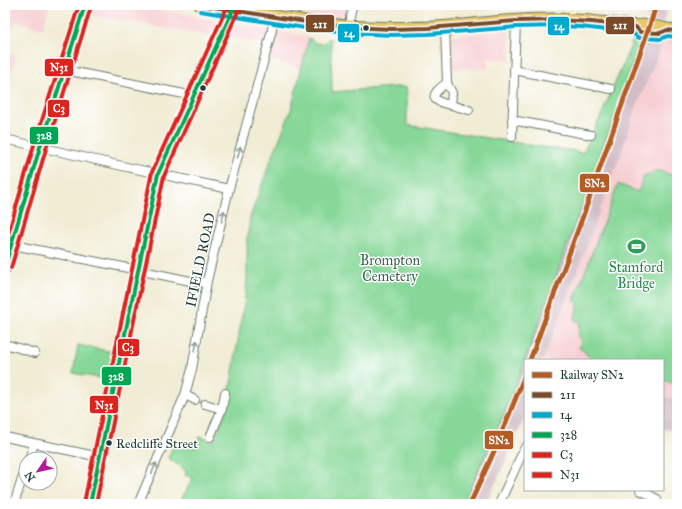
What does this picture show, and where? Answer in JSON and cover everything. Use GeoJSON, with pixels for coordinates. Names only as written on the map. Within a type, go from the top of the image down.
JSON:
{"type":"FeatureCollection","features":[{"type":"Feature","properties":{"kind":"highway"},"geometry":{"type":"LineString","coordinates":[[5,266],[8,244],[85,5]]}},
{"type":"Feature","properties":{"kind":"highway"},"geometry":{"type":"LineString","coordinates":[[90,504],[158,174],[234,8]]}},
{"type":"Feature","properties":{"kind":"main road"},"geometry":{"type":"LineString","coordinates":[[201,5],[234,8],[273,17],[320,24],[385,29],[445,27],[516,21],[549,20],[636,27],[640,32],[660,34],[672,31]]}},
{"type":"Feature","properties":{"kind":"street"},"geometry":{"type":"LineString","coordinates":[[349,27],[351,11],[354,5]]}},
{"type":"Feature","properties":{"kind":"street","name":"IFIELD ROAD"},"geometry":{"type":"LineString","coordinates":[[138,504],[185,394],[192,369],[207,281],[229,190],[272,30],[273,17]]}},
{"type":"Feature","properties":{"kind":"street"},"geometry":{"type":"LineString","coordinates":[[512,137],[516,21]]}},
{"type":"Feature","properties":{"kind":"street"},"geometry":{"type":"LineString","coordinates":[[445,27],[447,83],[452,93],[451,105]]}},
{"type":"Feature","properties":{"kind":"street"},"geometry":{"type":"LineString","coordinates":[[65,70],[194,96]]}},
{"type":"Feature","properties":{"kind":"street"},"geometry":{"type":"LineString","coordinates":[[514,70],[611,89]]}},
{"type":"Feature","properties":{"kind":"street"},"geometry":{"type":"LineString","coordinates":[[447,83],[437,90],[434,96],[435,99],[437,101],[469,110]]}},
{"type":"Feature","properties":{"kind":"street"},"geometry":{"type":"LineString","coordinates":[[512,120],[590,135]]}},
{"type":"Feature","properties":{"kind":"street"},"geometry":{"type":"LineString","coordinates":[[5,139],[229,190]]}},
{"type":"Feature","properties":{"kind":"street"},"geometry":{"type":"LineString","coordinates":[[8,244],[200,283],[207,281]]}},
{"type":"Feature","properties":{"kind":"street"},"geometry":{"type":"LineString","coordinates":[[5,344],[34,353]]}},
{"type":"Feature","properties":{"kind":"street"},"geometry":{"type":"LineString","coordinates":[[210,437],[222,410],[226,393]]}},
{"type":"Feature","properties":{"kind":"street"},"geometry":{"type":"LineString","coordinates":[[185,394],[195,400]]}},
{"type":"Feature","properties":{"kind":"street"},"geometry":{"type":"LineString","coordinates":[[205,404],[222,410]]}},
{"type":"Feature","properties":{"kind":"street"},"geometry":{"type":"LineString","coordinates":[[5,437],[100,457]]}},
{"type":"Feature","properties":{"kind":"street"},"geometry":{"type":"LineString","coordinates":[[32,451],[34,444]]}},
{"type":"Feature","properties":{"kind":"street"},"geometry":{"type":"LineString","coordinates":[[499,504],[524,450]]}},
{"type":"Feature","properties":{"kind":"street"},"geometry":{"type":"LineString","coordinates":[[14,504],[18,491]]}},
{"type":"Feature","properties":{"kind":"street"},"geometry":{"type":"LineString","coordinates":[[642,491],[657,499],[654,504]]}},
{"type":"Feature","properties":{"kind":"shaded area"},"geometry":{"type":"Polygon","coordinates":[[[5,5],[49,5],[43,29],[15,21],[6,53],[16,56],[6,95],[5,94],[5,5]]]}},
{"type":"Feature","properties":{"kind":"shaded area"},"geometry":{"type":"Polygon","coordinates":[[[92,5],[130,5],[222,21],[215,37],[89,15],[92,5]]]}},
{"type":"Feature","properties":{"kind":"shaded area"},"geometry":{"type":"Polygon","coordinates":[[[246,5],[348,5],[344,19],[246,5]]]}},
{"type":"Feature","properties":{"kind":"shaded area"},"geometry":{"type":"Polygon","coordinates":[[[648,5],[668,5],[663,23],[647,21],[648,5]]]}},
{"type":"Feature","properties":{"kind":"shaded area"},"geometry":{"type":"Polygon","coordinates":[[[234,23],[267,30],[264,44],[228,37],[234,23]]]}},
{"type":"Feature","properties":{"kind":"shaded area"},"geometry":{"type":"Polygon","coordinates":[[[509,29],[511,62],[507,59],[488,59],[488,69],[452,69],[450,36],[509,29]]]}},
{"type":"Feature","properties":{"kind":"shaded area"},"geometry":{"type":"Polygon","coordinates":[[[278,32],[309,36],[301,69],[269,60],[278,32]]]}},
{"type":"Feature","properties":{"kind":"shaded area"},"geometry":{"type":"Polygon","coordinates":[[[635,36],[665,38],[635,111],[623,148],[543,359],[524,359],[524,419],[486,504],[453,504],[582,153],[584,153],[635,36]]]}},
{"type":"Feature","properties":{"kind":"shaded area","name":"Stamford Bridge"},"geometry":{"type":"Polygon","coordinates":[[[665,38],[677,38],[677,399],[664,397],[664,359],[543,359],[623,148],[635,111],[665,38]]]}},
{"type":"Feature","properties":{"kind":"shaded area"},"geometry":{"type":"Polygon","coordinates":[[[664,397],[677,399],[677,432],[664,429],[664,397]]]}},
{"type":"Feature","properties":{"kind":"green space","name":"Brompton Cemetery"},"geometry":{"type":"Polygon","coordinates":[[[635,36],[642,37],[526,359],[524,359],[522,369],[505,412],[463,504],[179,504],[193,478],[185,475],[186,472],[183,468],[168,458],[176,440],[194,448],[200,436],[213,442],[227,409],[246,291],[247,239],[250,218],[291,110],[309,38],[315,43],[319,44],[331,39],[332,92],[407,87],[407,125],[583,153],[605,107],[635,36]]]}},
{"type":"Feature","properties":{"kind":"green space","name":"Stamford Bridge"},"geometry":{"type":"Polygon","coordinates":[[[658,170],[677,177],[677,385],[664,380],[664,359],[592,359],[585,353],[584,350],[579,348],[581,343],[579,338],[580,322],[574,320],[579,303],[574,301],[618,184],[638,192],[644,176],[658,170]]]}},
{"type":"Feature","properties":{"kind":"green space"},"geometry":{"type":"Polygon","coordinates":[[[78,345],[113,352],[108,380],[73,373],[78,345]]]}},
{"type":"Feature","properties":{"kind":"rail line","name":"SN2"},"geometry":{"type":"LineString","coordinates":[[530,359],[583,216],[656,5]]}},
{"type":"Feature","properties":{"kind":"rail line","name":"SN2"},"geometry":{"type":"LineString","coordinates":[[470,504],[496,447],[524,377]]}},
{"type":"Feature","properties":{"kind":"transit line","name":"N31"},"geometry":{"type":"LineString","coordinates":[[5,245],[34,145],[79,5]]}},
{"type":"Feature","properties":{"kind":"transit line","name":"328"},"geometry":{"type":"LineString","coordinates":[[5,266],[40,147],[85,5]]}},
{"type":"Feature","properties":{"kind":"transit line","name":"211"},"geometry":{"type":"LineString","coordinates":[[201,5],[306,22],[348,27],[392,29],[428,28],[516,21],[559,20],[636,27],[640,32],[660,33],[667,30],[677,31]]}},
{"type":"Feature","properties":{"kind":"transit line","name":"N31"},"geometry":{"type":"LineString","coordinates":[[84,503],[152,172],[228,5]]}},
{"type":"Feature","properties":{"kind":"transit line","name":"328"},"geometry":{"type":"LineString","coordinates":[[90,504],[158,174],[235,5]]}},
{"type":"Feature","properties":{"kind":"transit line","name":"C3"},"geometry":{"type":"LineString","coordinates":[[11,268],[46,149],[91,7]]}},
{"type":"Feature","properties":{"kind":"transit line","name":"C3"},"geometry":{"type":"LineString","coordinates":[[96,504],[164,176],[240,7]]}},
{"type":"Feature","properties":{"kind":"transit line","name":"14"},"geometry":{"type":"LineString","coordinates":[[200,11],[305,28],[347,33],[392,35],[428,34],[517,27],[559,26],[633,33],[640,38],[660,39],[668,36],[676,37]]}},
{"type":"Feature","properties":{"kind":"place","name":"Stamford Bridge"},"geometry":{"type":"Point","coordinates":[636,247]}},
{"type":"Feature","properties":{"kind":"place","name":"Redcliffe Street"},"geometry":{"type":"Point","coordinates":[109,443]}}]}
